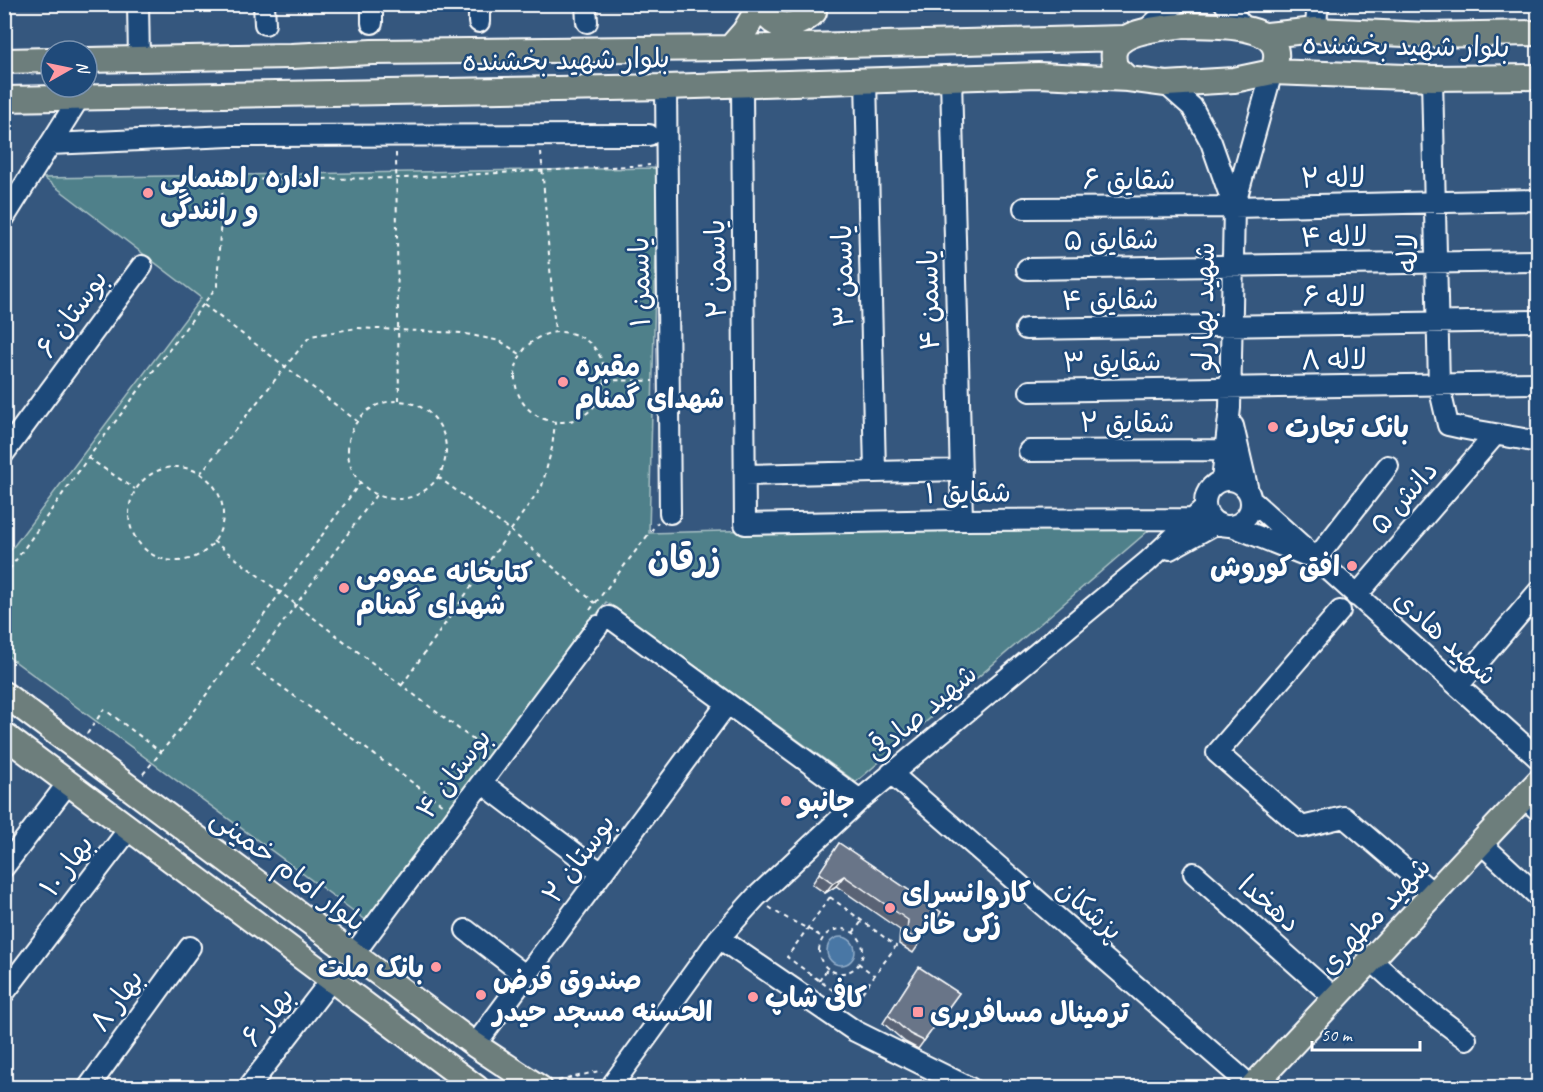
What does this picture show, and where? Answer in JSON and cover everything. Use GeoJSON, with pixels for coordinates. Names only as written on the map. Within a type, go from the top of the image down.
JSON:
{"type":"FeatureCollection","features":[{"type":"Feature","properties":{"kind":"main road"},"geometry":{"type":"LineString","coordinates":[[730,48],[744,32],[761,5],[769,19],[784,25],[801,22],[814,8],[832,39],[848,44]]}},
{"type":"Feature","properties":{"kind":"main road","name":"بلوار شهید بخشنده"},"geometry":{"type":"LineString","coordinates":[[99,60],[372,52],[730,48],[1134,35],[1186,25],[1228,26],[1256,32],[1317,30],[1427,35],[1539,33]]}},
{"type":"Feature","properties":{"kind":"main road"},"geometry":{"type":"LineString","coordinates":[[1256,32],[1275,45],[1276,63],[1272,72]]}},
{"type":"Feature","properties":{"kind":"main road"},"geometry":{"type":"LineString","coordinates":[[1128,79],[1114,67],[1114,51],[1134,35]]}},
{"type":"Feature","properties":{"kind":"main road"},"geometry":{"type":"LineString","coordinates":[[608,88],[610,50]]}},
{"type":"Feature","properties":{"kind":"main road"},"geometry":{"type":"LineString","coordinates":[[4,61],[39,60]]}},
{"type":"Feature","properties":{"kind":"main road","name":"بلوار شهید بخشنده"},"geometry":{"type":"LineString","coordinates":[[99,98],[666,87],[1038,75],[1128,79],[1166,84],[1234,80],[1272,72],[1431,78],[1539,77]]}},
{"type":"Feature","properties":{"kind":"main road","name":"بلوار شهید بخشنده"},"geometry":{"type":"LineString","coordinates":[[4,99],[39,99]]}},
{"type":"Feature","properties":{"kind":"main road","name":"بلوار امام خمینی"},"geometry":{"type":"LineString","coordinates":[[4,694],[475,1046],[547,1085]]}},
{"type":"Feature","properties":{"kind":"main road"},"geometry":{"type":"LineString","coordinates":[[4,735],[472,1086]]}},
{"type":"Feature","properties":{"kind":"main road","name":"شهید مطهری"},"geometry":{"type":"LineString","coordinates":[[1252,1087],[1482,844],[1534,796]]}},
{"type":"Feature","properties":{"kind":"street"},"geometry":{"type":"LineString","coordinates":[[138,4],[139,59]]}},
{"type":"Feature","properties":{"kind":"street"},"geometry":{"type":"LineString","coordinates":[[1134,35],[1175,4]]}},
{"type":"Feature","properties":{"kind":"street"},"geometry":{"type":"LineString","coordinates":[[1225,4],[1256,32]]}},
{"type":"Feature","properties":{"kind":"street"},"geometry":{"type":"LineString","coordinates":[[1317,30],[1317,11],[1320,4]]}},
{"type":"Feature","properties":{"kind":"street"},"geometry":{"type":"LineString","coordinates":[[1234,207],[1272,72]]}},
{"type":"Feature","properties":{"kind":"street","name":"یاسمن ۴"},"geometry":{"type":"LineString","coordinates":[[951,78],[962,520]]}},
{"type":"Feature","properties":{"kind":"street","name":"لاله"},"geometry":{"type":"LineString","coordinates":[[1431,78],[1438,386],[1448,425],[1494,436]]}},
{"type":"Feature","properties":{"kind":"street","name":"یاسمن ۳"},"geometry":{"type":"LineString","coordinates":[[866,79],[875,472]]}},
{"type":"Feature","properties":{"kind":"street"},"geometry":{"type":"LineString","coordinates":[[1166,84],[1192,107],[1211,142],[1234,207]]}},
{"type":"Feature","properties":{"kind":"street","name":"یاسمن ۲"},"geometry":{"type":"LineString","coordinates":[[741,85],[745,524]]}},
{"type":"Feature","properties":{"kind":"street","name":"یاسمن ۱"},"geometry":{"type":"LineString","coordinates":[[664,518],[666,87]]}},
{"type":"Feature","properties":{"kind":"street"},"geometry":{"type":"LineString","coordinates":[[4,218],[78,99]]}},
{"type":"Feature","properties":{"kind":"street"},"geometry":{"type":"LineString","coordinates":[[50,144],[230,136],[649,135]]}},
{"type":"Feature","properties":{"kind":"street","name":"لاله ۲"},"geometry":{"type":"LineString","coordinates":[[1234,207],[1539,200]]}},
{"type":"Feature","properties":{"kind":"street","name":"شقایق ۶"},"geometry":{"type":"LineString","coordinates":[[1024,208],[1234,207]]}},
{"type":"Feature","properties":{"kind":"street","name":"شهید بهارلو"},"geometry":{"type":"LineString","coordinates":[[1230,408],[1234,207]]}},
{"type":"Feature","properties":{"kind":"street","name":"لاله ۴"},"geometry":{"type":"LineString","coordinates":[[1232,266],[1539,261]]}},
{"type":"Feature","properties":{"kind":"street","name":"بوستان ۶"},"geometry":{"type":"LineString","coordinates":[[4,453],[142,266]]}},
{"type":"Feature","properties":{"kind":"street","name":"شقایق ۵"},"geometry":{"type":"LineString","coordinates":[[1027,269],[1232,266]]}},
{"type":"Feature","properties":{"kind":"street","name":"لاله ۶"},"geometry":{"type":"LineString","coordinates":[[1231,325],[1539,321]]}},
{"type":"Feature","properties":{"kind":"street","name":"شقایق ۴"},"geometry":{"type":"LineString","coordinates":[[1026,330],[1231,325]]}},
{"type":"Feature","properties":{"kind":"street","name":"لاله ۸"},"geometry":{"type":"LineString","coordinates":[[1230,388],[1539,383]]}},
{"type":"Feature","properties":{"kind":"street","name":"شقایق ۳"},"geometry":{"type":"LineString","coordinates":[[1030,391],[1230,388]]}},
{"type":"Feature","properties":{"kind":"street"},"geometry":{"type":"LineString","coordinates":[[1222,480],[1230,408]]}},
{"type":"Feature","properties":{"kind":"street"},"geometry":{"type":"LineString","coordinates":[[1211,519],[1239,523],[1249,513],[1249,496],[1230,408]]}},
{"type":"Feature","properties":{"kind":"street"},"geometry":{"type":"LineString","coordinates":[[1494,436],[1539,442]]}},
{"type":"Feature","properties":{"kind":"street","name":"دانش ۵"},"geometry":{"type":"LineString","coordinates":[[1356,596],[1494,436]]}},
{"type":"Feature","properties":{"kind":"street","name":"شقایق ۲"},"geometry":{"type":"LineString","coordinates":[[1029,451],[1226,450]]}},
{"type":"Feature","properties":{"kind":"street"},"geometry":{"type":"LineString","coordinates":[[1211,519],[1316,559],[1388,466]]}},
{"type":"Feature","properties":{"kind":"street"},"geometry":{"type":"LineString","coordinates":[[745,475],[961,470]]}},
{"type":"Feature","properties":{"kind":"street"},"geometry":{"type":"LineString","coordinates":[[1211,519],[1206,494],[1210,488],[1222,480],[1237,481],[1249,496]]}},
{"type":"Feature","properties":{"kind":"street","name":"شهید هادی"},"geometry":{"type":"LineString","coordinates":[[1249,496],[1356,596],[1539,758]]}},
{"type":"Feature","properties":{"kind":"street","name":"شقایق ۱"},"geometry":{"type":"LineString","coordinates":[[745,524],[1211,519]]}},
{"type":"Feature","properties":{"kind":"street","name":"شهید صادقی"},"geometry":{"type":"LineString","coordinates":[[613,1083],[719,938],[756,897],[891,773],[1147,562],[1211,519]]}},
{"type":"Feature","properties":{"kind":"street"},"geometry":{"type":"LineString","coordinates":[[1458,686],[1539,592]]}},
{"type":"Feature","properties":{"kind":"street"},"geometry":{"type":"LineString","coordinates":[[1340,611],[1217,753],[1302,827],[1344,817],[1434,894]]}},
{"type":"Feature","properties":{"kind":"street"},"geometry":{"type":"LineString","coordinates":[[598,614],[860,800]]}},
{"type":"Feature","properties":{"kind":"street","name":"بوستان ۴"},"geometry":{"type":"LineString","coordinates":[[353,955],[482,783],[598,614]]}},
{"type":"Feature","properties":{"kind":"street","name":"بوستان ۲"},"geometry":{"type":"LineString","coordinates":[[475,1046],[727,704]]}},
{"type":"Feature","properties":{"kind":"street","name":"پزشکان"},"geometry":{"type":"LineString","coordinates":[[891,773],[1252,1087]]}},
{"type":"Feature","properties":{"kind":"street"},"geometry":{"type":"LineString","coordinates":[[4,867],[68,783]]}},
{"type":"Feature","properties":{"kind":"street"},"geometry":{"type":"LineString","coordinates":[[482,783],[601,873]]}},
{"type":"Feature","properties":{"kind":"street","name":"بهار ۱۰"},"geometry":{"type":"LineString","coordinates":[[4,993],[129,829]]}},
{"type":"Feature","properties":{"kind":"street"},"geometry":{"type":"LineString","coordinates":[[1482,844],[1539,896]]}},
{"type":"Feature","properties":{"kind":"street","name":"دهخدا"},"geometry":{"type":"LineString","coordinates":[[1194,873],[1336,999]]}},
{"type":"Feature","properties":{"kind":"street"},"geometry":{"type":"LineString","coordinates":[[466,930],[526,976]]}},
{"type":"Feature","properties":{"kind":"street"},"geometry":{"type":"LineString","coordinates":[[719,938],[855,1031],[970,1088]]}},
{"type":"Feature","properties":{"kind":"street","name":"بهار ۸"},"geometry":{"type":"LineString","coordinates":[[88,1088],[190,947]]}},
{"type":"Feature","properties":{"kind":"street"},"geometry":{"type":"LineString","coordinates":[[1372,961],[1420,1004],[1466,1039]]}},
{"type":"Feature","properties":{"kind":"street","name":"بهار ۶"},"geometry":{"type":"LineString","coordinates":[[249,1088],[331,980]]}},
{"type":"Feature","properties":{"kind":"path"},"geometry":{"type":"LineString","coordinates":[[541,135],[555,332]]}},
{"type":"Feature","properties":{"kind":"path"},"geometry":{"type":"LineString","coordinates":[[394,136],[397,178],[399,399]]}},
{"type":"Feature","properties":{"kind":"path"},"geometry":{"type":"LineString","coordinates":[[4,577],[88,458],[217,286],[223,180],[397,178],[656,165]]}},
{"type":"Feature","properties":{"kind":"path"},"geometry":{"type":"LineString","coordinates":[[204,304],[357,421]]}},
{"type":"Feature","properties":{"kind":"path"},"geometry":{"type":"LineString","coordinates":[[200,474],[310,336],[357,328],[461,333],[500,341],[520,354]]}},
{"type":"Feature","properties":{"kind":"path"},"geometry":{"type":"LineString","coordinates":[[565,331],[582,336],[596,348],[604,364],[606,382],[600,399],[589,413],[573,421],[555,423],[538,417],[524,406],[516,390],[514,372],[520,354],[531,341],[547,332],[555,332],[565,331]]}},
{"type":"Feature","properties":{"kind":"path"},"geometry":{"type":"LineString","coordinates":[[399,399],[418,404],[434,416],[444,433],[447,452],[442,471],[430,487],[414,497],[394,500],[376,495],[360,483],[350,466],[347,447],[352,428],[363,412],[380,402],[399,399]]}},
{"type":"Feature","properties":{"kind":"path"},"geometry":{"type":"LineString","coordinates":[[402,685],[542,486],[552,448],[555,423]]}},
{"type":"Feature","properties":{"kind":"path"},"geometry":{"type":"LineString","coordinates":[[88,458],[135,489]]}},
{"type":"Feature","properties":{"kind":"path"},"geometry":{"type":"LineString","coordinates":[[173,466],[200,474],[214,485],[223,506],[221,529],[209,548],[189,560],[166,561],[146,552],[132,533],[128,511],[135,489],[151,473],[173,466]]}},
{"type":"Feature","properties":{"kind":"path"},"geometry":{"type":"LineString","coordinates":[[438,477],[511,531],[598,614],[664,518]]}},
{"type":"Feature","properties":{"kind":"path"},"geometry":{"type":"LineString","coordinates":[[130,788],[190,717],[360,483]]}},
{"type":"Feature","properties":{"kind":"path"},"geometry":{"type":"LineString","coordinates":[[376,495],[252,664],[456,816]]}},
{"type":"Feature","properties":{"kind":"path"},"geometry":{"type":"LineString","coordinates":[[213,541],[486,750],[497,761]]}},
{"type":"Feature","properties":{"kind":"path"},"geometry":{"type":"LineString","coordinates":[[77,748],[104,709],[161,752]]}},
{"type":"Feature","properties":{"kind":"path"},"geometry":{"type":"LineString","coordinates":[[756,897],[783,918],[808,927],[823,938]]}},
{"type":"Feature","properties":{"kind":"path"},"geometry":{"type":"LineString","coordinates":[[830,897],[862,921],[896,946],[853,1005],[787,957],[830,897]]}},
{"type":"Feature","properties":{"kind":"path"},"geometry":{"type":"LineString","coordinates":[[853,933],[862,921]]}},
{"type":"Feature","properties":{"kind":"path"},"geometry":{"type":"LineString","coordinates":[[846,928],[853,933],[861,938],[863,956],[853,970],[835,974],[821,963],[818,945],[828,931],[846,928]]}},
{"type":"Feature","properties":{"kind":"path"},"geometry":{"type":"LineString","coordinates":[[858,963],[875,976]]}},
{"type":"Feature","properties":{"kind":"path"},"geometry":{"type":"LineString","coordinates":[[819,981],[828,968]]}},
{"type":"Feature","properties":{"kind":"path"},"geometry":{"type":"LineString","coordinates":[[547,1085],[599,1071],[613,1083]]}},
{"type":"Feature","properties":{"kind":"green space"},"geometry":{"type":"Polygon","coordinates":[[[658,168],[649,533],[1162,519],[856,782],[606,602],[367,921],[5,654],[4,559],[201,298],[44,178],[658,168]]]}},
{"type":"Feature","properties":{"kind":"water"},"geometry":{"type":"Polygon","coordinates":[[[841,937],[851,941],[855,951],[851,961],[841,965],[831,961],[827,951],[831,941],[841,937]]]}},
{"type":"Feature","properties":{"kind":"building"},"geometry":{"type":"Polygon","coordinates":[[[839,843],[941,912],[920,942],[907,933],[908,920],[844,876],[833,883],[819,873],[839,843]]]}},
{"type":"Feature","properties":{"kind":"building","name":"ترمینال مسافربری"},"geometry":{"type":"Polygon","coordinates":[[[919,967],[959,993],[924,1041],[910,1034],[888,1015],[919,967]]]}},
{"type":"Feature","properties":{"kind":"place","name":"اداره راهنمایی و رانندگی"},"geometry":{"type":"Point","coordinates":[148,193]}},
{"type":"Feature","properties":{"kind":"place","name":"مقبره شهدای گمنام"},"geometry":{"type":"Point","coordinates":[563,382]}},
{"type":"Feature","properties":{"kind":"place","name":"بانک تجارت"},"geometry":{"type":"Point","coordinates":[1273,427]}},
{"type":"Feature","properties":{"kind":"place","name":"افق کوروش"},"geometry":{"type":"Point","coordinates":[1352,566]}},
{"type":"Feature","properties":{"kind":"place","name":"کتابخانه عمومی شهدای گمنام"},"geometry":{"type":"Point","coordinates":[344,588]}},
{"type":"Feature","properties":{"kind":"place","name":"جانبو"},"geometry":{"type":"Point","coordinates":[786,801]}},
{"type":"Feature","properties":{"kind":"place","name":"کاروانسرای زکی خانی"},"geometry":{"type":"Point","coordinates":[890,908]}},
{"type":"Feature","properties":{"kind":"place","name":"بانک ملت"},"geometry":{"type":"Point","coordinates":[436,967]}},
{"type":"Feature","properties":{"kind":"place","name":"صندوق قرض الحسنه مسجد حیدر"},"geometry":{"type":"Point","coordinates":[481,995]}},
{"type":"Feature","properties":{"kind":"place","name":"کافی شاپ"},"geometry":{"type":"Point","coordinates":[753,997]}},
{"type":"Feature","properties":{"kind":"place","name":"ترمینال مسافربری"},"geometry":{"type":"Point","coordinates":[918,1012]}},
{"type":"Feature","properties":{"kind":"district","name":"زرقان"},"geometry":{"type":"Point","coordinates":[684,558]}}]}
